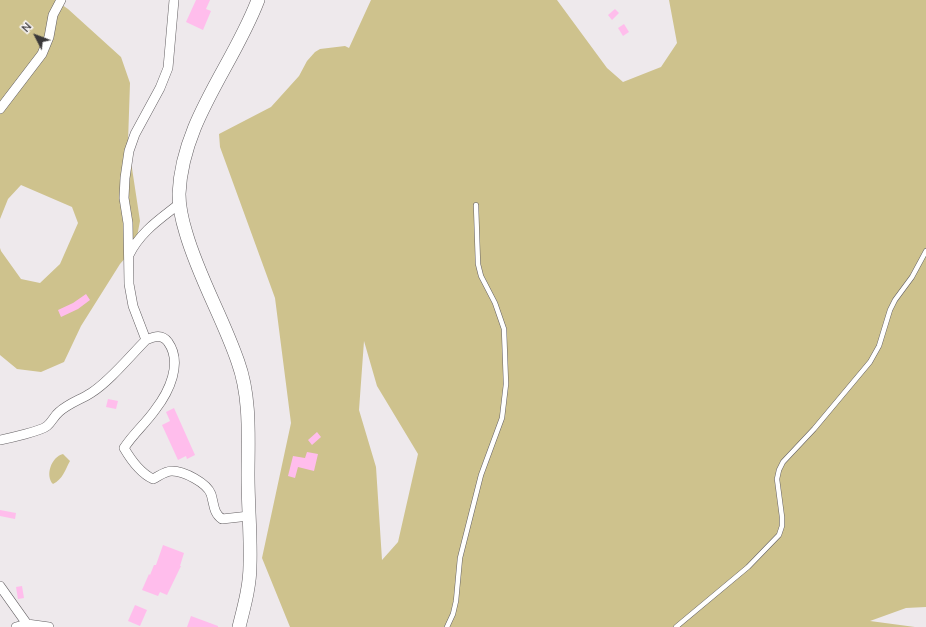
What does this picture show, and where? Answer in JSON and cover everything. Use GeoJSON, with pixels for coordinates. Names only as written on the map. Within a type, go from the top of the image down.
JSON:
{"type":"FeatureCollection","features":[{"type":"Feature","properties":{"kind":"street"},"geometry":{"type":"LineString","coordinates":[[0,110],[42,54],[47,44],[53,15],[60,0]]}},
{"type":"Feature","properties":{"kind":"street"},"geometry":{"type":"LineString","coordinates":[[146,340],[130,294],[127,258],[128,223],[124,198],[125,178],[129,151],[135,134],[160,88],[168,68],[174,0]]}},
{"type":"Feature","properties":{"kind":"street"},"geometry":{"type":"LineString","coordinates":[[239,627],[247,596],[250,566],[249,419],[243,381],[238,363],[195,260],[181,216],[179,204],[183,166],[203,106],[228,64],[258,0]]}},
{"type":"Feature","properties":{"kind":"street"},"geometry":{"type":"LineString","coordinates":[[127,258],[142,234],[179,204]]}},
{"type":"Feature","properties":{"kind":"street"},"geometry":{"type":"LineString","coordinates":[[0,440],[47,426],[53,417],[64,408],[91,394],[103,384],[146,340],[156,336],[161,336],[168,342],[173,352],[175,364],[171,381],[161,402],[124,448],[131,461],[152,479],[164,472],[174,471],[192,477],[208,488],[216,514],[222,518],[249,516]]}},
{"type":"Feature","properties":{"kind":"street"},"geometry":{"type":"LineString","coordinates":[[0,586],[27,624]]}},
{"type":"Feature","properties":{"kind":"street"},"geometry":{"type":"LineString","coordinates":[[16,627],[27,624],[49,627]]}},
{"type":"Feature","properties":{"kind":"lane"},"geometry":{"type":"LineString","coordinates":[[447,627],[453,614],[456,601],[460,558],[481,475],[502,418],[506,384],[506,347],[504,329],[495,302],[481,276],[478,264],[476,205]]}},
{"type":"Feature","properties":{"kind":"lane"},"geometry":{"type":"LineString","coordinates":[[676,627],[748,567],[779,535],[782,526],[782,517],[777,480],[779,470],[783,462],[814,429],[870,362],[879,346],[890,310],[895,300],[912,277],[926,250]]}},
{"type":"Feature","properties":{"kind":"shaded area"},"geometry":{"type":"Polygon","coordinates":[[[0,0],[55,0],[68,9],[121,57],[130,83],[128,142],[140,221],[135,247],[120,264],[81,326],[64,362],[41,372],[17,369],[0,355],[0,248],[21,279],[40,283],[60,264],[78,223],[72,207],[21,185],[8,199],[0,219],[0,0]]]}},
{"type":"Feature","properties":{"kind":"shaded area"},"geometry":{"type":"Polygon","coordinates":[[[371,0],[557,0],[607,68],[623,82],[661,67],[677,43],[669,0],[926,0],[926,607],[906,608],[870,621],[915,627],[290,627],[262,558],[291,423],[275,298],[220,147],[219,134],[271,107],[299,76],[307,61],[315,52],[320,49],[345,46],[349,48],[371,0]],[[364,341],[359,410],[376,467],[382,560],[398,542],[418,454],[377,386],[364,341]]]}},
{"type":"Feature","properties":{"kind":"shaded area"},"geometry":{"type":"Polygon","coordinates":[[[63,454],[70,461],[61,477],[53,484],[49,472],[50,467],[55,459],[63,454]]]}},
{"type":"Feature","properties":{"kind":"building"},"geometry":{"type":"Polygon","coordinates":[[[196,0],[210,0],[206,9],[211,11],[203,30],[186,22],[196,0]]]}},
{"type":"Feature","properties":{"kind":"building"},"geometry":{"type":"Polygon","coordinates":[[[615,9],[619,13],[612,20],[608,15],[615,9]]]}},
{"type":"Feature","properties":{"kind":"building"},"geometry":{"type":"Polygon","coordinates":[[[624,24],[629,32],[623,36],[618,28],[624,24]]]}},
{"type":"Feature","properties":{"kind":"building"},"geometry":{"type":"Polygon","coordinates":[[[86,294],[90,300],[78,309],[61,317],[58,310],[73,303],[86,294]]]}},
{"type":"Feature","properties":{"kind":"building"},"geometry":{"type":"Polygon","coordinates":[[[108,399],[118,401],[116,409],[106,407],[108,399]]]}},
{"type":"Feature","properties":{"kind":"building"},"geometry":{"type":"Polygon","coordinates":[[[174,408],[195,455],[187,459],[186,456],[178,460],[162,425],[170,421],[166,412],[174,408]]]}},
{"type":"Feature","properties":{"kind":"building"},"geometry":{"type":"Polygon","coordinates":[[[317,432],[321,437],[312,445],[308,440],[317,432]]]}},
{"type":"Feature","properties":{"kind":"building"},"geometry":{"type":"Polygon","coordinates":[[[307,452],[318,454],[314,471],[298,467],[295,478],[288,476],[293,456],[305,458],[307,452]]]}},
{"type":"Feature","properties":{"kind":"building"},"geometry":{"type":"Polygon","coordinates":[[[0,510],[16,513],[15,519],[0,516],[0,510]]]}},
{"type":"Feature","properties":{"kind":"building"},"geometry":{"type":"Polygon","coordinates":[[[163,545],[184,553],[181,566],[167,595],[160,592],[158,596],[142,590],[154,565],[156,565],[163,545]]]}},
{"type":"Feature","properties":{"kind":"building"},"geometry":{"type":"Polygon","coordinates":[[[22,586],[24,598],[18,599],[16,587],[22,586]]]}},
{"type":"Feature","properties":{"kind":"building"},"geometry":{"type":"Polygon","coordinates":[[[135,605],[147,610],[140,626],[128,621],[135,605]]]}},
{"type":"Feature","properties":{"kind":"building"},"geometry":{"type":"Polygon","coordinates":[[[191,616],[218,626],[218,627],[187,627],[191,616]]]}}]}
